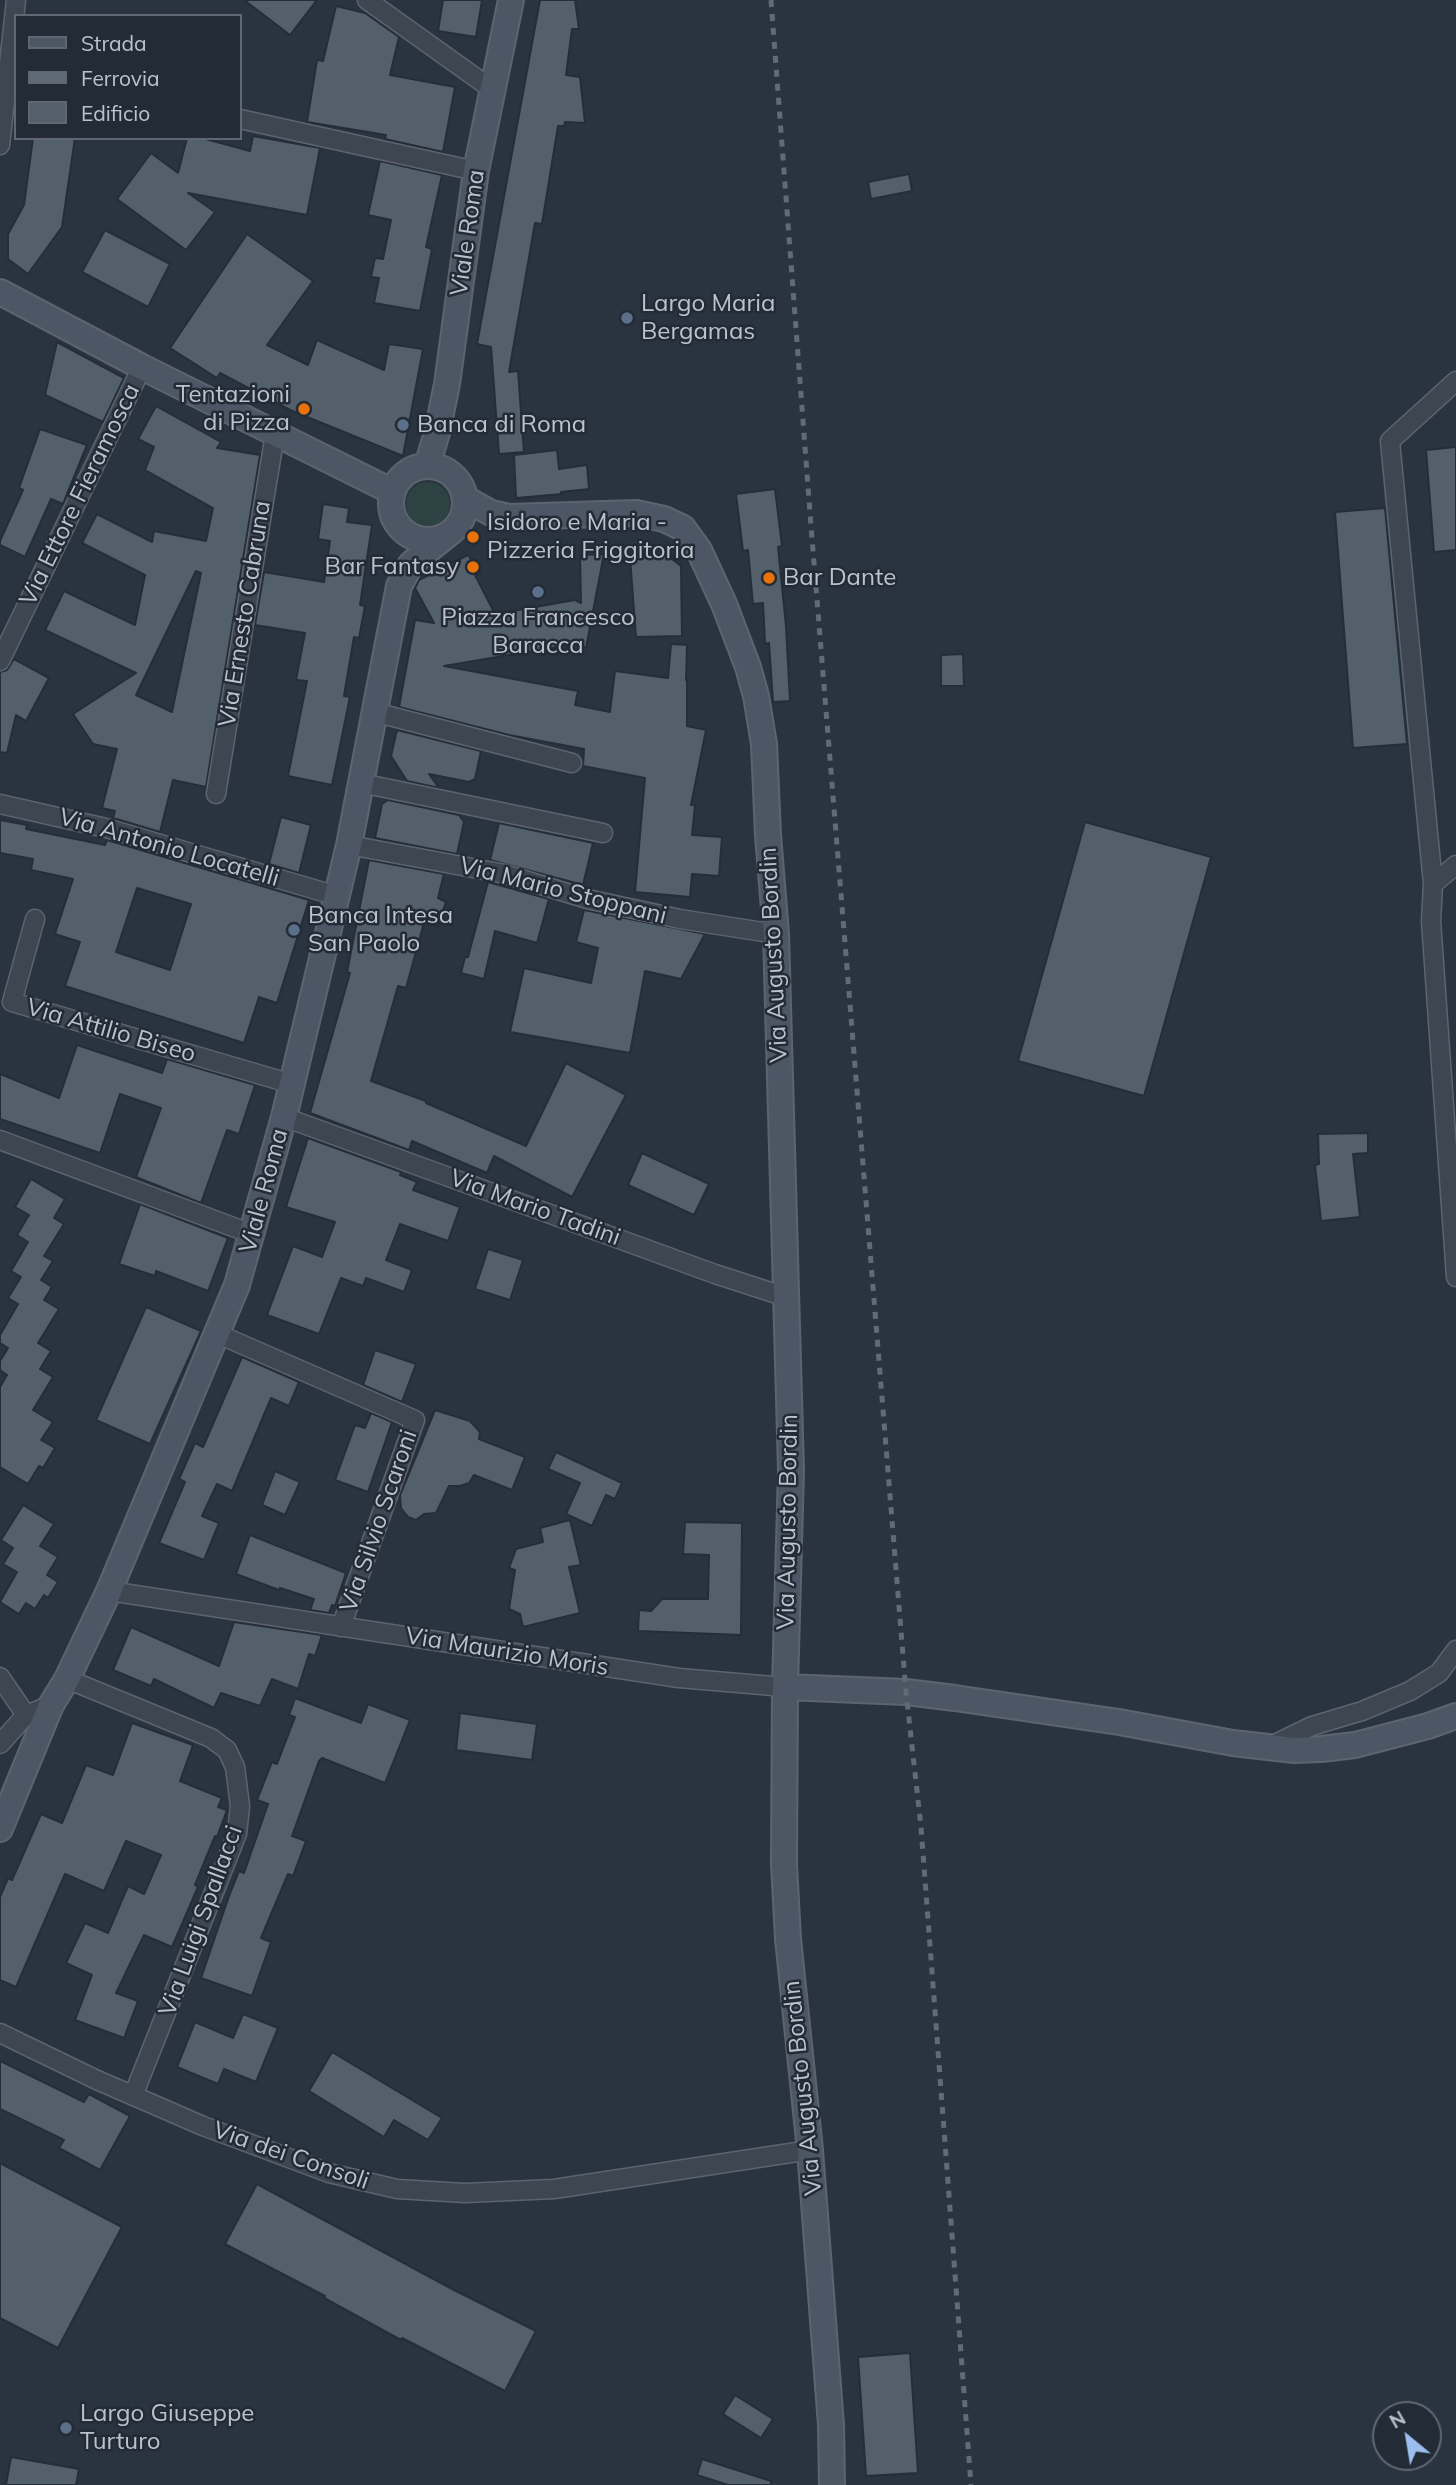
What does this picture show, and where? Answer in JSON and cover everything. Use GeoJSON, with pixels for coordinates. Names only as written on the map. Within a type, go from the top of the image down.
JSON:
{"type":"FeatureCollection","features":[{"type":"Feature","properties":{"kind":"street"},"geometry":{"type":"LineString","coordinates":[[367,0],[493,90]]}},
{"type":"Feature","properties":{"kind":"street","name":"Viale Roma"},"geometry":{"type":"LineString","coordinates":[[427,466],[447,384],[476,171],[511,0]]}},
{"type":"Feature","properties":{"kind":"street"},"geometry":{"type":"LineString","coordinates":[[0,145],[14,31]]}},
{"type":"Feature","properties":{"kind":"street"},"geometry":{"type":"LineString","coordinates":[[242,120],[476,171]]}},
{"type":"Feature","properties":{"kind":"street"},"geometry":{"type":"LineString","coordinates":[[0,292],[142,367],[393,492]]}},
{"type":"Feature","properties":{"kind":"street","name":"Via Ettore Fieramosca"},"geometry":{"type":"LineString","coordinates":[[0,661],[142,367]]}},
{"type":"Feature","properties":{"kind":"street"},"geometry":{"type":"LineString","coordinates":[[1456,381],[1390,441],[1433,884],[1431,921],[1456,1277]]}},
{"type":"Feature","properties":{"kind":"street","name":"Via Ernesto Cabruna"},"geometry":{"type":"LineString","coordinates":[[216,794],[275,434]]}},
{"type":"Feature","properties":{"kind":"street"},"geometry":{"type":"LineString","coordinates":[[427,466],[448,471],[463,488],[466,499],[477,507],[498,515],[472,522],[436,540],[424,540],[403,531],[392,512],[393,492],[406,474],[427,466]]}},
{"type":"Feature","properties":{"kind":"street","name":"Viale Roma"},"geometry":{"type":"LineString","coordinates":[[0,1829],[51,1705],[67,1679],[109,1591],[218,1335],[245,1261],[284,1118],[349,845],[399,586],[411,564],[460,523],[466,499]]}},
{"type":"Feature","properties":{"kind":"street","name":"Via Augusto Bordin"},"geometry":{"type":"LineString","coordinates":[[498,515],[525,517],[628,513],[655,516],[673,522],[690,534],[708,567],[748,667],[759,712],[764,744],[776,934],[791,1470],[783,1810],[786,1902],[810,2150],[831,2425],[832,2485]]}},
{"type":"Feature","properties":{"kind":"street"},"geometry":{"type":"LineString","coordinates":[[374,712],[572,763]]}},
{"type":"Feature","properties":{"kind":"street"},"geometry":{"type":"LineString","coordinates":[[361,783],[603,833]]}},
{"type":"Feature","properties":{"kind":"street","name":"Via Antonio Locatelli"},"geometry":{"type":"LineString","coordinates":[[0,804],[106,828],[337,896]]}},
{"type":"Feature","properties":{"kind":"street","name":"Via Mario Stoppani"},"geometry":{"type":"LineString","coordinates":[[349,845],[505,874],[587,899],[680,919],[776,934]]}},
{"type":"Feature","properties":{"kind":"street"},"geometry":{"type":"LineString","coordinates":[[1433,884],[1456,865]]}},
{"type":"Feature","properties":{"kind":"street","name":"Via Attilio Biseo"},"geometry":{"type":"LineString","coordinates":[[35,919],[12,1002],[292,1084]]}},
{"type":"Feature","properties":{"kind":"street","name":"Via Mario Tadini"},"geometry":{"type":"LineString","coordinates":[[284,1118],[715,1274],[786,1297]]}},
{"type":"Feature","properties":{"kind":"street"},"geometry":{"type":"LineString","coordinates":[[0,1140],[252,1234]]}},
{"type":"Feature","properties":{"kind":"street","name":"Via Silvio Scaroni"},"geometry":{"type":"LineString","coordinates":[[218,1335],[415,1420],[341,1627]]}},
{"type":"Feature","properties":{"kind":"street","name":"Via Maurizio Moris"},"geometry":{"type":"LineString","coordinates":[[109,1591],[679,1678],[785,1687],[906,1692],[1119,1722],[1267,1748],[1312,1750],[1355,1745],[1456,1716]]}},
{"type":"Feature","properties":{"kind":"street"},"geometry":{"type":"LineString","coordinates":[[1267,1748],[1312,1726],[1362,1711],[1410,1691],[1440,1673],[1456,1650]]}},
{"type":"Feature","properties":{"kind":"street"},"geometry":{"type":"LineString","coordinates":[[0,1677],[26,1716]]}},
{"type":"Feature","properties":{"kind":"street","name":"Via Luigi Spallacci"},"geometry":{"type":"LineString","coordinates":[[67,1679],[211,1738],[227,1750],[235,1767],[240,1806],[237,1834],[134,2096]]}},
{"type":"Feature","properties":{"kind":"street"},"geometry":{"type":"LineString","coordinates":[[0,1744],[26,1716],[51,1705]]}},
{"type":"Feature","properties":{"kind":"street","name":"Via dei Consoli"},"geometry":{"type":"LineString","coordinates":[[0,2033],[203,2126],[320,2170],[377,2186],[419,2192],[496,2193],[554,2189],[810,2150]]}},
{"type":"Feature","properties":{"kind":"green space"},"geometry":{"type":"Polygon","coordinates":[[[428,482],[443,489],[450,504],[443,519],[428,526],[413,519],[406,504],[413,489],[428,482]]]}},
{"type":"Feature","properties":{"kind":"building"},"geometry":{"type":"Polygon","coordinates":[[[244,0],[317,0],[290,35],[244,0]]]}},
{"type":"Feature","properties":{"kind":"building"},"geometry":{"type":"Polygon","coordinates":[[[443,0],[482,0],[476,37],[438,31],[443,0]]]}},
{"type":"Feature","properties":{"kind":"building"},"geometry":{"type":"Polygon","coordinates":[[[540,0],[575,0],[579,29],[572,29],[566,75],[580,77],[585,123],[565,122],[564,126],[558,126],[542,224],[535,223],[509,372],[518,371],[524,452],[499,454],[491,347],[477,344],[540,0]]]}},
{"type":"Feature","properties":{"kind":"building"},"geometry":{"type":"Polygon","coordinates":[[[336,6],[365,13],[399,37],[390,75],[455,87],[443,152],[385,139],[386,135],[307,122],[317,60],[323,61],[336,6]]]}},
{"type":"Feature","properties":{"kind":"building"},"geometry":{"type":"Polygon","coordinates":[[[253,136],[320,148],[307,215],[188,193],[215,212],[186,250],[117,199],[151,153],[178,173],[186,140],[209,140],[250,151],[253,136]]]}},
{"type":"Feature","properties":{"kind":"building"},"geometry":{"type":"Polygon","coordinates":[[[33,140],[75,140],[62,227],[28,274],[8,259],[8,234],[24,205],[33,140]]]}},
{"type":"Feature","properties":{"kind":"building"},"geometry":{"type":"Polygon","coordinates":[[[380,161],[442,175],[426,247],[432,249],[420,311],[374,303],[379,278],[371,277],[375,258],[383,259],[391,220],[368,215],[380,161]]]}},
{"type":"Feature","properties":{"kind":"building"},"geometry":{"type":"Polygon","coordinates":[[[909,174],[912,191],[871,199],[868,182],[909,174]]]}},
{"type":"Feature","properties":{"kind":"building"},"geometry":{"type":"Polygon","coordinates":[[[105,230],[170,264],[148,307],[82,272],[105,230]]]}},
{"type":"Feature","properties":{"kind":"building"},"geometry":{"type":"Polygon","coordinates":[[[247,234],[313,281],[267,345],[308,365],[317,340],[384,370],[389,344],[423,349],[403,456],[290,410],[220,373],[217,378],[170,348],[247,234]]]}},
{"type":"Feature","properties":{"kind":"building"},"geometry":{"type":"Polygon","coordinates":[[[57,342],[124,378],[103,422],[45,395],[57,342]]]}},
{"type":"Feature","properties":{"kind":"building"},"geometry":{"type":"Polygon","coordinates":[[[156,406],[221,442],[217,448],[260,455],[206,787],[173,780],[160,832],[113,818],[115,811],[102,808],[117,749],[93,744],[73,714],[136,673],[45,630],[64,591],[135,625],[145,575],[82,543],[97,514],[152,542],[154,531],[206,541],[213,508],[145,470],[154,447],[138,439],[156,406]],[[196,571],[136,695],[172,712],[201,573],[196,571]]]}},
{"type":"Feature","properties":{"kind":"building"},"geometry":{"type":"Polygon","coordinates":[[[40,429],[87,445],[63,504],[51,499],[25,557],[0,545],[0,541],[23,490],[19,488],[40,429]]]}},
{"type":"Feature","properties":{"kind":"building"},"geometry":{"type":"Polygon","coordinates":[[[1456,447],[1456,550],[1434,552],[1426,450],[1456,447]]]}},
{"type":"Feature","properties":{"kind":"building"},"geometry":{"type":"Polygon","coordinates":[[[557,450],[559,469],[587,465],[589,489],[516,498],[514,455],[557,450]]]}},
{"type":"Feature","properties":{"kind":"building"},"geometry":{"type":"Polygon","coordinates":[[[775,489],[782,546],[778,547],[790,701],[773,702],[769,643],[765,644],[763,603],[753,604],[748,550],[743,551],[736,494],[775,489]]]}},
{"type":"Feature","properties":{"kind":"building"},"geometry":{"type":"Polygon","coordinates":[[[323,504],[349,508],[347,522],[372,525],[360,605],[365,606],[359,638],[354,637],[344,696],[350,697],[332,785],[288,776],[307,681],[296,680],[305,633],[255,625],[264,572],[324,582],[330,541],[318,539],[323,504]]]}},
{"type":"Feature","properties":{"kind":"building"},"geometry":{"type":"Polygon","coordinates":[[[1385,508],[1407,744],[1353,748],[1335,512],[1385,508]]]}},
{"type":"Feature","properties":{"kind":"building"},"geometry":{"type":"Polygon","coordinates":[[[604,554],[586,648],[575,644],[444,666],[578,691],[575,705],[610,712],[615,671],[668,678],[671,644],[687,645],[687,726],[706,730],[691,805],[695,805],[692,835],[722,837],[719,876],[692,874],[690,897],[635,892],[645,778],[583,766],[584,749],[509,735],[399,707],[415,620],[434,623],[415,588],[419,580],[468,555],[480,573],[475,575],[495,614],[575,600],[581,603],[580,555],[604,554]]]}},
{"type":"Feature","properties":{"kind":"building"},"geometry":{"type":"Polygon","coordinates":[[[668,556],[681,566],[682,636],[636,637],[630,558],[668,556]]]}},
{"type":"Feature","properties":{"kind":"building"},"geometry":{"type":"Polygon","coordinates":[[[963,654],[964,686],[941,686],[941,655],[963,654]]]}},
{"type":"Feature","properties":{"kind":"building"},"geometry":{"type":"Polygon","coordinates":[[[14,659],[49,678],[26,721],[16,715],[7,753],[0,752],[0,672],[7,670],[14,659]]]}},
{"type":"Feature","properties":{"kind":"building"},"geometry":{"type":"Polygon","coordinates":[[[397,730],[481,751],[475,779],[469,782],[429,774],[439,788],[407,781],[391,756],[397,730]]]}},
{"type":"Feature","properties":{"kind":"building"},"geometry":{"type":"Polygon","coordinates":[[[388,800],[459,815],[464,822],[457,854],[375,838],[382,804],[388,800]]]}},
{"type":"Feature","properties":{"kind":"building"},"geometry":{"type":"Polygon","coordinates":[[[281,817],[311,825],[299,873],[269,864],[281,817]]]}},
{"type":"Feature","properties":{"kind":"building"},"geometry":{"type":"Polygon","coordinates":[[[0,820],[27,825],[26,829],[105,845],[107,840],[309,900],[277,1003],[259,997],[244,1043],[65,986],[80,942],[55,934],[73,879],[31,870],[33,859],[0,853],[0,820]],[[137,888],[116,952],[170,970],[191,904],[137,888]]]}},
{"type":"Feature","properties":{"kind":"building"},"geometry":{"type":"Polygon","coordinates":[[[1085,822],[1211,857],[1144,1096],[1018,1061],[1085,822]]]}},
{"type":"Feature","properties":{"kind":"building"},"geometry":{"type":"Polygon","coordinates":[[[499,823],[593,843],[583,885],[490,860],[499,823]]]}},
{"type":"Feature","properties":{"kind":"building"},"geometry":{"type":"Polygon","coordinates":[[[369,860],[444,874],[438,898],[446,902],[438,926],[424,923],[406,988],[398,986],[371,1081],[426,1101],[526,1146],[566,1063],[626,1095],[572,1197],[494,1156],[487,1173],[412,1141],[409,1150],[310,1113],[350,973],[347,972],[369,860]]]}},
{"type":"Feature","properties":{"kind":"building"},"geometry":{"type":"Polygon","coordinates":[[[488,882],[549,899],[537,943],[495,931],[484,979],[461,973],[465,957],[468,957],[488,882]]]}},
{"type":"Feature","properties":{"kind":"building"},"geometry":{"type":"Polygon","coordinates":[[[584,910],[705,934],[681,979],[645,971],[630,1053],[510,1032],[524,968],[591,983],[598,948],[576,942],[584,910]]]}},
{"type":"Feature","properties":{"kind":"building"},"geometry":{"type":"Polygon","coordinates":[[[77,1045],[162,1073],[167,1059],[255,1085],[239,1134],[227,1130],[201,1203],[136,1177],[161,1108],[120,1094],[100,1153],[0,1119],[0,1074],[59,1098],[77,1045]]]}},
{"type":"Feature","properties":{"kind":"building"},"geometry":{"type":"Polygon","coordinates":[[[1368,1133],[1368,1153],[1353,1154],[1360,1217],[1321,1221],[1315,1165],[1319,1164],[1318,1134],[1368,1133]]]}},
{"type":"Feature","properties":{"kind":"building"},"geometry":{"type":"Polygon","coordinates":[[[308,1138],[401,1172],[400,1175],[417,1182],[413,1190],[460,1207],[448,1241],[400,1224],[386,1260],[412,1270],[404,1292],[366,1278],[363,1286],[341,1278],[319,1334],[267,1315],[293,1246],[322,1257],[335,1222],[286,1207],[308,1138]]]}},
{"type":"Feature","properties":{"kind":"building"},"geometry":{"type":"Polygon","coordinates":[[[642,1153],[709,1184],[694,1215],[628,1185],[642,1153]]]}},
{"type":"Feature","properties":{"kind":"building"},"geometry":{"type":"Polygon","coordinates":[[[31,1179],[65,1199],[54,1218],[64,1224],[44,1256],[53,1261],[41,1280],[52,1287],[44,1300],[59,1309],[38,1343],[51,1351],[40,1369],[53,1377],[33,1410],[53,1422],[41,1440],[55,1448],[43,1468],[39,1466],[28,1484],[0,1467],[0,1387],[7,1375],[0,1370],[0,1361],[8,1348],[0,1343],[0,1335],[18,1304],[8,1298],[21,1277],[11,1271],[28,1242],[17,1235],[29,1215],[15,1207],[31,1179]]]}},
{"type":"Feature","properties":{"kind":"building"},"geometry":{"type":"Polygon","coordinates":[[[140,1204],[228,1238],[208,1291],[156,1271],[155,1276],[119,1264],[140,1204]]]}},
{"type":"Feature","properties":{"kind":"building"},"geometry":{"type":"Polygon","coordinates":[[[488,1249],[523,1260],[510,1300],[475,1289],[488,1249]]]}},
{"type":"Feature","properties":{"kind":"building"},"geometry":{"type":"Polygon","coordinates":[[[146,1307],[201,1331],[150,1444],[96,1420],[146,1307]]]}},
{"type":"Feature","properties":{"kind":"building"},"geometry":{"type":"Polygon","coordinates":[[[375,1350],[416,1364],[402,1402],[363,1385],[375,1350]]]}},
{"type":"Feature","properties":{"kind":"building"},"geometry":{"type":"Polygon","coordinates":[[[242,1357],[299,1382],[289,1406],[271,1398],[232,1491],[217,1484],[202,1516],[219,1523],[204,1560],[159,1543],[185,1482],[179,1479],[195,1443],[203,1447],[242,1357]]]}},
{"type":"Feature","properties":{"kind":"building"},"geometry":{"type":"Polygon","coordinates":[[[435,1410],[470,1421],[480,1432],[479,1439],[525,1457],[512,1490],[474,1475],[469,1483],[449,1486],[436,1513],[424,1514],[416,1520],[408,1517],[401,1508],[400,1495],[435,1410]]]}},
{"type":"Feature","properties":{"kind":"building"},"geometry":{"type":"Polygon","coordinates":[[[371,1413],[392,1422],[368,1492],[335,1480],[355,1425],[365,1428],[371,1413]]]}},
{"type":"Feature","properties":{"kind":"building"},"geometry":{"type":"Polygon","coordinates":[[[556,1452],[622,1483],[615,1499],[606,1495],[592,1526],[566,1514],[580,1483],[548,1469],[556,1452]]]}},
{"type":"Feature","properties":{"kind":"building"},"geometry":{"type":"Polygon","coordinates":[[[275,1471],[300,1482],[285,1515],[262,1505],[275,1471]]]}},
{"type":"Feature","properties":{"kind":"building"},"geometry":{"type":"Polygon","coordinates":[[[23,1505],[54,1524],[40,1546],[58,1557],[47,1575],[58,1582],[48,1598],[44,1595],[35,1609],[26,1603],[19,1614],[0,1602],[17,1572],[3,1564],[13,1548],[1,1540],[23,1505]]]}},
{"type":"Feature","properties":{"kind":"building"},"geometry":{"type":"Polygon","coordinates":[[[570,1520],[581,1565],[569,1567],[580,1613],[523,1627],[520,1614],[509,1609],[515,1570],[509,1568],[516,1549],[543,1542],[540,1528],[570,1520]]]}},
{"type":"Feature","properties":{"kind":"building"},"geometry":{"type":"Polygon","coordinates":[[[685,1522],[742,1523],[741,1635],[638,1631],[639,1610],[651,1611],[662,1599],[708,1599],[709,1555],[683,1554],[685,1522]]]}},
{"type":"Feature","properties":{"kind":"building"},"geometry":{"type":"Polygon","coordinates":[[[250,1535],[346,1573],[335,1606],[332,1605],[329,1613],[310,1610],[314,1599],[280,1588],[279,1590],[236,1574],[250,1535]]]}},
{"type":"Feature","properties":{"kind":"building"},"geometry":{"type":"Polygon","coordinates":[[[234,1622],[322,1635],[315,1656],[309,1654],[298,1689],[272,1679],[260,1706],[221,1693],[214,1708],[154,1679],[151,1686],[113,1670],[131,1627],[219,1666],[234,1622]]]}},
{"type":"Feature","properties":{"kind":"building"},"geometry":{"type":"Polygon","coordinates":[[[295,1698],[361,1723],[368,1704],[410,1720],[385,1783],[322,1758],[319,1761],[292,1836],[306,1841],[293,1876],[288,1874],[261,1938],[271,1942],[252,1996],[201,1978],[229,1896],[239,1871],[244,1873],[268,1804],[257,1800],[272,1762],[277,1764],[295,1717],[289,1715],[295,1698]]]}},
{"type":"Feature","properties":{"kind":"building"},"geometry":{"type":"Polygon","coordinates":[[[460,1713],[537,1724],[532,1760],[456,1750],[460,1713]]]}},
{"type":"Feature","properties":{"kind":"building"},"geometry":{"type":"Polygon","coordinates":[[[132,1723],[193,1745],[180,1781],[222,1798],[218,1807],[227,1810],[172,1947],[144,1935],[116,1993],[138,2001],[124,2038],[75,2020],[92,1975],[66,1963],[85,1923],[108,1933],[128,1886],[144,1894],[161,1855],[126,1841],[104,1891],[65,1874],[16,1987],[0,1980],[0,1897],[8,1878],[12,1880],[41,1814],[62,1823],[86,1765],[113,1775],[132,1723]]]}},
{"type":"Feature","properties":{"kind":"building"},"geometry":{"type":"Polygon","coordinates":[[[243,2014],[278,2028],[256,2082],[224,2069],[218,2084],[177,2067],[195,2022],[233,2038],[243,2014]]]}},
{"type":"Feature","properties":{"kind":"building"},"geometry":{"type":"Polygon","coordinates":[[[332,2052],[442,2118],[428,2140],[394,2120],[384,2137],[309,2091],[332,2052]]]}},
{"type":"Feature","properties":{"kind":"building"},"geometry":{"type":"Polygon","coordinates":[[[0,2061],[84,2102],[89,2094],[130,2116],[100,2170],[59,2148],[64,2140],[0,2109],[0,2061]]]}},
{"type":"Feature","properties":{"kind":"building"},"geometry":{"type":"Polygon","coordinates":[[[0,2163],[122,2227],[58,2348],[0,2318],[0,2163]]]}},
{"type":"Feature","properties":{"kind":"building"},"geometry":{"type":"Polygon","coordinates":[[[257,2184],[536,2331],[505,2391],[402,2338],[401,2340],[324,2298],[325,2296],[225,2244],[257,2184]]]}},
{"type":"Feature","properties":{"kind":"building"},"geometry":{"type":"Polygon","coordinates":[[[910,2353],[918,2473],[866,2476],[858,2357],[910,2353]]]}},
{"type":"Feature","properties":{"kind":"building"},"geometry":{"type":"Polygon","coordinates":[[[735,2395],[773,2419],[761,2438],[723,2414],[735,2395]]]}},
{"type":"Feature","properties":{"kind":"building"},"geometry":{"type":"Polygon","coordinates":[[[11,2457],[79,2469],[76,2485],[6,2485],[11,2457]]]}},
{"type":"Feature","properties":{"kind":"building"},"geometry":{"type":"Polygon","coordinates":[[[702,2459],[771,2481],[771,2485],[728,2485],[697,2475],[702,2459]]]}},
{"type":"Feature","properties":{"kind":"railway"},"geometry":{"type":"LineString","coordinates":[[771,0],[906,1692],[921,1827],[971,2485]]}},
{"type":"Feature","properties":{"kind":"place","name":"Largo Maria Bergamas"},"geometry":{"type":"Point","coordinates":[627,318]}},
{"type":"Feature","properties":{"kind":"place","name":"Tentazioni di Pizza"},"geometry":{"type":"Point","coordinates":[304,409]}},
{"type":"Feature","properties":{"kind":"place","name":"Banca di Roma"},"geometry":{"type":"Point","coordinates":[403,425]}},
{"type":"Feature","properties":{"kind":"place","name":"Isidoro e Maria - Pizzeria Friggitoria"},"geometry":{"type":"Point","coordinates":[473,537]}},
{"type":"Feature","properties":{"kind":"place","name":"Bar Fantasy"},"geometry":{"type":"Point","coordinates":[473,567]}},
{"type":"Feature","properties":{"kind":"place","name":"Bar Dante"},"geometry":{"type":"Point","coordinates":[769,578]}},
{"type":"Feature","properties":{"kind":"place","name":"Piazza Francesco Baracca"},"geometry":{"type":"Point","coordinates":[538,592]}},
{"type":"Feature","properties":{"kind":"place","name":"Banca Intesa San Paolo"},"geometry":{"type":"Point","coordinates":[294,930]}},
{"type":"Feature","properties":{"kind":"place","name":"Largo Giuseppe Turturo"},"geometry":{"type":"Point","coordinates":[66,2428]}}]}
